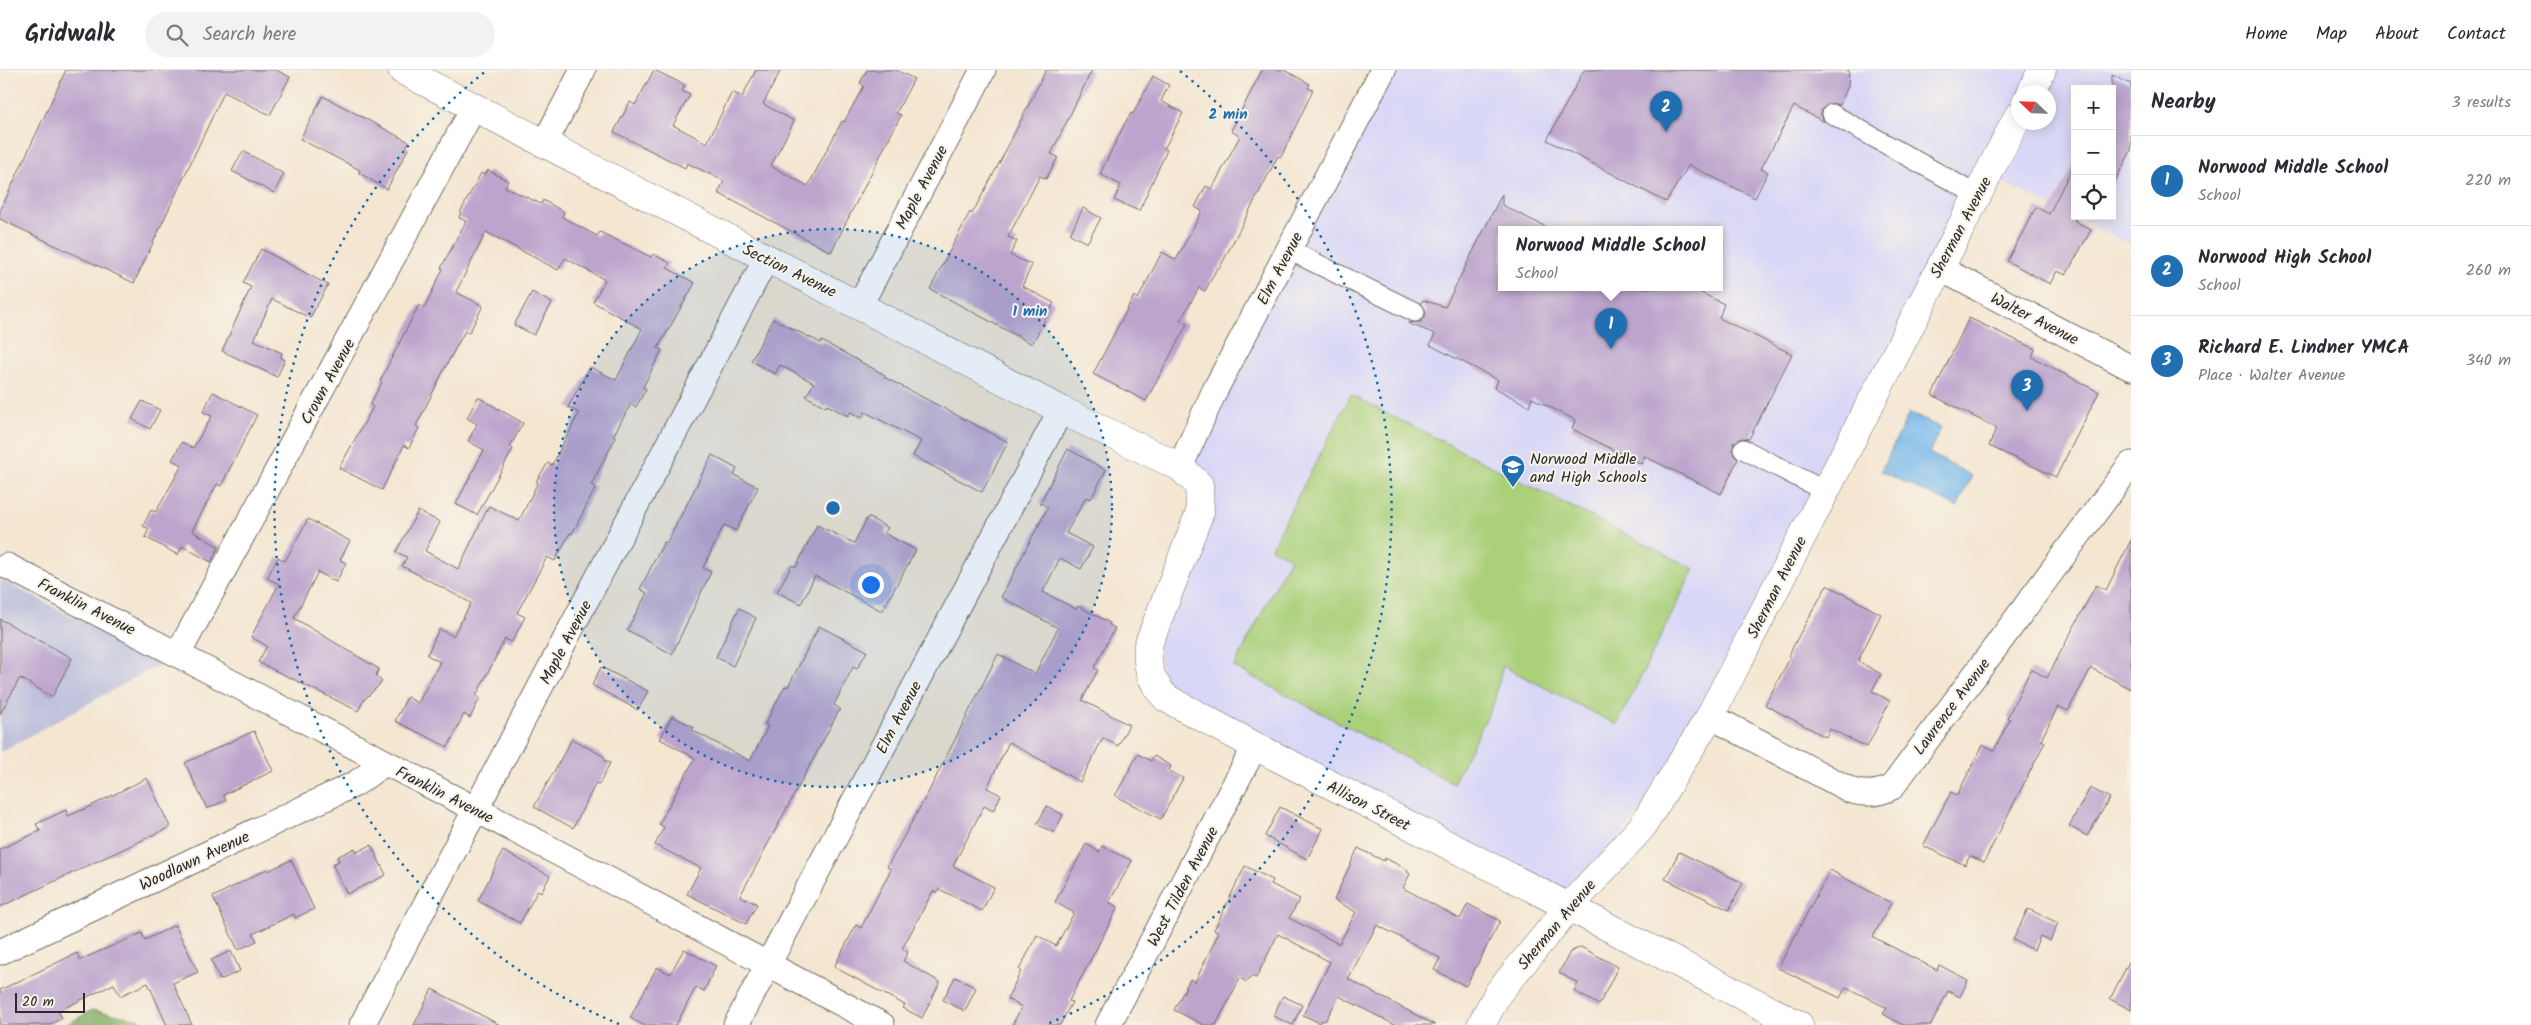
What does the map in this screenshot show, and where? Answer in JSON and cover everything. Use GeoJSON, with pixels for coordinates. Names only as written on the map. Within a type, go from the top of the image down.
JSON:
{"type":"FeatureCollection","features":[{"type":"Feature","properties":{"kind":"street","name":"Section Avenue"},"geometry":{"type":"LineString","coordinates":[[402,70],[1061,410],[1180,467]]}},
{"type":"Feature","properties":{"kind":"street"},"geometry":{"type":"LineString","coordinates":[[544,144],[583,70]]}},
{"type":"Feature","properties":{"kind":"street","name":"Maple Avenue"},"geometry":{"type":"LineString","coordinates":[[860,305],[983,70]]}},
{"type":"Feature","properties":{"kind":"street","name":"Elm Avenue"},"geometry":{"type":"LineString","coordinates":[[1180,467],[1215,390],[1383,70]]}},
{"type":"Feature","properties":{"kind":"street"},"geometry":{"type":"LineString","coordinates":[[2034,85],[2042,70]]}},
{"type":"Feature","properties":{"kind":"street","name":"Crown Avenue"},"geometry":{"type":"LineString","coordinates":[[178,654],[474,107]]}},
{"type":"Feature","properties":{"kind":"street"},"geometry":{"type":"LineString","coordinates":[[1832,114],[1977,195]]}},
{"type":"Feature","properties":{"kind":"street","name":"Sherman Avenue"},"geometry":{"type":"LineString","coordinates":[[1481,1025],[1498,993],[1568,908],[1642,827],[1710,716],[2011,129]]}},
{"type":"Feature","properties":{"kind":"street"},"geometry":{"type":"LineString","coordinates":[[1289,250],[1415,312]]}},
{"type":"Feature","properties":{"kind":"street","name":"Maple Avenue"},"geometry":{"type":"LineString","coordinates":[[362,1025],[766,259]]}},
{"type":"Feature","properties":{"kind":"street","name":"Walter Avenue"},"geometry":{"type":"LineString","coordinates":[[1939,268],[2131,368]]}},
{"type":"Feature","properties":{"kind":"street","name":"Elm Avenue"},"geometry":{"type":"LineString","coordinates":[[736,1025],[1061,410]]}},
{"type":"Feature","properties":{"kind":"street"},"geometry":{"type":"LineString","coordinates":[[1744,450],[1825,491]]}},
{"type":"Feature","properties":{"kind":"street","name":"Lawrence Avenue"},"geometry":{"type":"LineString","coordinates":[[1710,716],[1852,791],[1860,793],[1885,791],[1892,786],[2131,464]]}},
{"type":"Feature","properties":{"kind":"street","name":"Allison Street"},"geometry":{"type":"LineString","coordinates":[[1180,467],[1199,486],[1200,512],[1148,645],[1148,670],[1155,686],[1166,698],[1568,908],[1799,1025]]}},
{"type":"Feature","properties":{"kind":"street","name":"Franklin Avenue"},"geometry":{"type":"LineString","coordinates":[[7,566],[385,764],[477,810],[882,1025]]}},
{"type":"Feature","properties":{"kind":"street","name":"West Tilden Avenue"},"geometry":{"type":"LineString","coordinates":[[1108,1025],[1255,746]]}},
{"type":"Feature","properties":{"kind":"street","name":"Woodlawn Avenue"},"geometry":{"type":"LineString","coordinates":[[0,952],[355,784],[385,764]]}},
{"type":"Feature","properties":{"kind":"shaded area","name":"Norwood Middle and High Schools"},"geometry":{"type":"Polygon","coordinates":[[[1383,70],[2131,70],[2131,245],[2080,220],[2116,220],[2116,85],[2071,85],[2071,216],[1988,175],[1710,716],[1568,908],[1166,698],[1155,630],[1200,512],[1180,467],[1383,70]]]}},
{"type":"Feature","properties":{"kind":"shaded area"},"geometry":{"type":"Polygon","coordinates":[[[0,579],[162,663],[0,752],[0,579]]]}},
{"type":"Feature","properties":{"kind":"green space"},"geometry":{"type":"Polygon","coordinates":[[[1351,395],[1694,569],[1617,725],[1503,666],[1493,705],[1453,783],[1234,667],[1290,558],[1271,548],[1351,395]]]}},
{"type":"Feature","properties":{"kind":"green space"},"geometry":{"type":"Polygon","coordinates":[[[92,1010],[140,1019],[147,1025],[66,1025],[92,1010]]]}},
{"type":"Feature","properties":{"kind":"water"},"geometry":{"type":"Polygon","coordinates":[[[1909,413],[1941,428],[1929,453],[1972,476],[1957,507],[1881,471],[1909,413]]]}},
{"type":"Feature","properties":{"kind":"building"},"geometry":{"type":"Polygon","coordinates":[[[66,70],[276,70],[290,77],[270,115],[224,92],[134,283],[0,219],[0,211],[66,70]]]}},
{"type":"Feature","properties":{"kind":"building"},"geometry":{"type":"Polygon","coordinates":[[[654,70],[685,85],[682,91],[690,95],[673,125],[707,143],[732,92],[742,97],[756,70],[781,70],[763,104],[794,121],[771,166],[808,186],[842,121],[844,122],[864,86],[860,83],[867,70],[896,70],[914,79],[896,113],[901,115],[831,252],[718,193],[724,181],[687,163],[685,168],[614,132],[630,102],[635,105],[654,70]]]}},
{"type":"Feature","properties":{"kind":"building"},"geometry":{"type":"Polygon","coordinates":[[[1046,70],[1092,70],[1051,154],[1058,157],[1046,179],[1040,176],[1008,237],[1017,241],[1010,255],[1032,265],[1022,286],[1054,303],[1032,344],[930,289],[970,212],[972,214],[1003,156],[1046,70]]]}},
{"type":"Feature","properties":{"kind":"building"},"geometry":{"type":"Polygon","coordinates":[[[1262,70],[1284,70],[1310,84],[1308,88],[1313,90],[1281,157],[1278,156],[1219,269],[1217,268],[1205,291],[1199,288],[1180,321],[1187,324],[1146,401],[1093,374],[1134,296],[1138,299],[1162,252],[1176,260],[1202,211],[1195,207],[1206,186],[1212,189],[1240,136],[1231,131],[1262,70]]]}},
{"type":"Feature","properties":{"kind":"building"},"geometry":{"type":"Polygon","coordinates":[[[1584,70],[1849,70],[1848,86],[1840,105],[1831,103],[1822,109],[1821,115],[1824,122],[1794,106],[1761,169],[1768,172],[1755,198],[1689,165],[1666,202],[1547,140],[1584,70]]]}},
{"type":"Feature","properties":{"kind":"building"},"geometry":{"type":"Polygon","coordinates":[[[2112,75],[2131,84],[2131,151],[2116,179],[2116,85],[2112,85],[2112,75]]]}},
{"type":"Feature","properties":{"kind":"building"},"geometry":{"type":"Polygon","coordinates":[[[1153,76],[1169,85],[1161,101],[1183,113],[1164,149],[1167,150],[1139,211],[1114,200],[1121,185],[1100,174],[1125,123],[1131,113],[1133,114],[1153,76]]]}},
{"type":"Feature","properties":{"kind":"building"},"geometry":{"type":"Polygon","coordinates":[[[323,96],[409,142],[406,147],[408,149],[387,189],[359,173],[360,170],[300,139],[323,96]]]}},
{"type":"Feature","properties":{"kind":"building"},"geometry":{"type":"Polygon","coordinates":[[[243,151],[284,174],[274,193],[232,171],[243,151]]]}},
{"type":"Feature","properties":{"kind":"building"},"geometry":{"type":"Polygon","coordinates":[[[488,170],[508,181],[505,187],[541,204],[543,200],[564,212],[562,217],[597,236],[600,232],[651,257],[653,254],[670,263],[667,268],[695,283],[658,348],[662,350],[643,387],[646,389],[636,407],[631,404],[613,436],[616,437],[591,485],[596,487],[572,534],[570,533],[555,561],[547,557],[517,613],[525,617],[512,642],[505,639],[476,696],[480,698],[470,718],[464,714],[448,747],[395,721],[407,697],[418,703],[440,662],[427,655],[439,629],[453,636],[471,603],[402,566],[407,557],[396,552],[418,511],[440,522],[425,551],[458,569],[489,506],[519,521],[538,482],[536,481],[548,463],[552,465],[579,413],[568,407],[590,367],[616,380],[642,329],[593,302],[605,280],[565,258],[558,270],[486,232],[456,292],[483,306],[469,333],[465,331],[448,362],[416,426],[419,428],[409,448],[404,445],[382,490],[339,468],[373,407],[370,405],[382,382],[380,381],[404,334],[419,305],[424,308],[443,269],[441,268],[466,221],[459,218],[461,211],[481,173],[485,175],[488,170]]]}},
{"type":"Feature","properties":{"kind":"building"},"geometry":{"type":"Polygon","coordinates":[[[2071,170],[2071,220],[2075,220],[2091,230],[2066,275],[2057,271],[2050,284],[2007,261],[2036,207],[2049,214],[2071,170]]]}},
{"type":"Feature","properties":{"kind":"building"},"geometry":{"type":"Polygon","coordinates":[[[1502,194],[1502,205],[1544,226],[1498,226],[1498,291],[1697,291],[1724,304],[1719,318],[1792,354],[1749,439],[1742,438],[1733,443],[1733,455],[1738,459],[1721,494],[1644,456],[1641,464],[1572,429],[1575,420],[1532,398],[1529,406],[1495,388],[1498,380],[1430,345],[1435,334],[1408,323],[1421,322],[1425,317],[1426,311],[1421,303],[1423,300],[1445,307],[1502,194]]]}},
{"type":"Feature","properties":{"kind":"building"},"geometry":{"type":"Polygon","coordinates":[[[1083,208],[1101,218],[1087,243],[1070,234],[1083,208]]]}},
{"type":"Feature","properties":{"kind":"building"},"geometry":{"type":"Polygon","coordinates":[[[261,249],[328,285],[310,318],[272,299],[254,340],[282,353],[281,358],[285,360],[277,377],[222,351],[251,287],[243,283],[261,249]]]}},
{"type":"Feature","properties":{"kind":"building"},"geometry":{"type":"Polygon","coordinates":[[[532,292],[552,303],[534,335],[514,325],[532,292]]]}},
{"type":"Feature","properties":{"kind":"building"},"geometry":{"type":"Polygon","coordinates":[[[1969,318],[2035,349],[2032,357],[2099,392],[2056,477],[1989,446],[1996,428],[1932,395],[1969,318]]]}},
{"type":"Feature","properties":{"kind":"building"},"geometry":{"type":"Polygon","coordinates":[[[773,319],[821,343],[822,341],[885,375],[884,377],[1008,442],[982,492],[913,456],[921,441],[865,412],[862,418],[850,412],[848,416],[827,405],[826,407],[806,396],[814,383],[780,365],[775,374],[751,361],[773,319]]]}},
{"type":"Feature","properties":{"kind":"building"},"geometry":{"type":"Polygon","coordinates":[[[213,392],[257,415],[221,486],[217,484],[192,531],[219,547],[211,562],[182,546],[178,555],[145,537],[149,529],[143,526],[151,510],[156,512],[182,465],[172,460],[182,442],[193,448],[212,416],[203,412],[213,392]]]}},
{"type":"Feature","properties":{"kind":"building"},"geometry":{"type":"Polygon","coordinates":[[[478,397],[523,423],[510,447],[513,449],[477,515],[456,504],[484,450],[468,441],[477,424],[467,418],[478,397]]]}},
{"type":"Feature","properties":{"kind":"building"},"geometry":{"type":"Polygon","coordinates":[[[142,401],[160,410],[150,429],[132,419],[142,401]]]}},
{"type":"Feature","properties":{"kind":"building"},"geometry":{"type":"Polygon","coordinates":[[[1068,449],[1106,470],[1091,499],[1086,497],[1066,533],[1093,547],[1081,569],[1060,558],[1043,592],[1076,609],[1078,606],[1110,623],[1109,625],[1115,628],[1094,668],[1098,670],[1082,700],[1129,725],[1118,746],[1103,738],[1080,782],[1009,742],[987,788],[1001,795],[993,811],[984,806],[953,866],[994,887],[982,911],[939,889],[937,893],[933,891],[902,949],[908,952],[903,961],[940,982],[922,1018],[903,1008],[905,1005],[834,967],[856,925],[861,928],[891,869],[887,867],[929,791],[998,654],[1035,674],[1058,628],[1001,597],[1048,507],[1040,503],[1068,449]]]}},
{"type":"Feature","properties":{"kind":"building"},"geometry":{"type":"Polygon","coordinates":[[[712,455],[737,469],[734,475],[758,487],[736,531],[724,525],[703,568],[711,572],[672,654],[627,630],[647,593],[640,589],[664,542],[667,543],[712,455]]]}},
{"type":"Feature","properties":{"kind":"building"},"geometry":{"type":"Polygon","coordinates":[[[868,517],[888,528],[884,533],[916,550],[882,611],[815,576],[801,604],[777,592],[792,565],[796,567],[817,525],[854,543],[868,517]]]}},
{"type":"Feature","properties":{"kind":"building"},"geometry":{"type":"Polygon","coordinates":[[[308,519],[350,541],[340,560],[346,563],[336,582],[318,572],[294,618],[379,669],[376,675],[382,682],[364,700],[358,711],[258,662],[267,646],[251,637],[279,584],[267,578],[278,557],[285,561],[308,519]]]}},
{"type":"Feature","properties":{"kind":"building"},"geometry":{"type":"Polygon","coordinates":[[[2131,540],[2131,689],[2091,668],[2068,711],[2058,706],[2041,740],[2045,742],[1984,862],[1970,856],[1965,865],[1923,846],[1951,792],[1957,795],[1983,745],[1994,750],[2010,719],[2007,718],[2031,669],[2047,678],[2096,585],[2106,590],[2131,540]]]}},
{"type":"Feature","properties":{"kind":"building"},"geometry":{"type":"Polygon","coordinates":[[[1827,585],[1881,614],[1858,661],[1881,674],[1872,691],[1890,701],[1867,747],[1830,729],[1826,737],[1765,705],[1790,658],[1788,657],[1798,637],[1827,585]]]}},
{"type":"Feature","properties":{"kind":"building"},"geometry":{"type":"Polygon","coordinates":[[[739,608],[756,618],[733,666],[716,657],[739,608]]]}},
{"type":"Feature","properties":{"kind":"building"},"geometry":{"type":"Polygon","coordinates":[[[0,619],[72,658],[52,697],[20,678],[0,714],[0,619]]]}},
{"type":"Feature","properties":{"kind":"building"},"geometry":{"type":"Polygon","coordinates":[[[819,626],[867,651],[857,669],[853,667],[834,705],[840,709],[740,896],[757,904],[746,924],[687,894],[701,868],[655,845],[664,827],[659,824],[695,758],[660,739],[672,716],[694,727],[692,730],[750,761],[768,726],[765,724],[785,686],[788,687],[819,626]]]}},
{"type":"Feature","properties":{"kind":"building"},"geometry":{"type":"Polygon","coordinates":[[[601,667],[648,691],[638,710],[592,685],[601,667]]]}},
{"type":"Feature","properties":{"kind":"building"},"geometry":{"type":"Polygon","coordinates":[[[254,731],[273,771],[223,795],[226,800],[207,809],[185,763],[254,731]]]}},
{"type":"Feature","properties":{"kind":"building"},"geometry":{"type":"Polygon","coordinates":[[[572,739],[605,757],[604,760],[610,763],[599,785],[596,783],[573,828],[534,807],[572,739]]]}},
{"type":"Feature","properties":{"kind":"building"},"geometry":{"type":"Polygon","coordinates":[[[1138,754],[1151,761],[1154,756],[1171,766],[1169,771],[1183,778],[1161,819],[1115,796],[1138,754]]]}},
{"type":"Feature","properties":{"kind":"building"},"geometry":{"type":"Polygon","coordinates":[[[147,778],[170,827],[0,907],[0,849],[40,831],[36,824],[66,810],[68,816],[147,778]]]}},
{"type":"Feature","properties":{"kind":"building"},"geometry":{"type":"Polygon","coordinates":[[[2090,788],[2110,798],[2087,836],[2069,826],[2090,788]]]}},
{"type":"Feature","properties":{"kind":"building"},"geometry":{"type":"Polygon","coordinates":[[[1047,806],[1063,815],[1054,833],[1037,824],[1047,806]]]}},
{"type":"Feature","properties":{"kind":"building"},"geometry":{"type":"Polygon","coordinates":[[[1280,807],[1323,829],[1307,859],[1265,836],[1280,807]]]}},
{"type":"Feature","properties":{"kind":"building"},"geometry":{"type":"Polygon","coordinates":[[[1086,844],[1099,852],[1102,846],[1132,861],[1109,902],[1118,907],[1069,1001],[1072,1002],[1060,1025],[1012,1025],[1022,1007],[1007,999],[1037,935],[1056,946],[1074,913],[1055,902],[1086,844]]]}},
{"type":"Feature","properties":{"kind":"building"},"geometry":{"type":"Polygon","coordinates":[[[371,845],[386,875],[347,894],[332,864],[339,861],[337,857],[355,848],[357,852],[371,845]]]}},
{"type":"Feature","properties":{"kind":"building"},"geometry":{"type":"Polygon","coordinates":[[[1358,848],[1384,861],[1385,858],[1408,870],[1407,872],[1410,874],[1403,888],[1460,919],[1468,904],[1500,921],[1466,986],[1434,970],[1440,958],[1377,925],[1348,979],[1435,1025],[1395,1025],[1339,996],[1325,1021],[1322,1020],[1320,1023],[1303,1015],[1330,962],[1278,934],[1256,978],[1251,976],[1247,982],[1240,978],[1216,1025],[1204,1025],[1174,1010],[1190,979],[1195,982],[1219,932],[1214,930],[1245,866],[1273,880],[1271,884],[1300,899],[1289,918],[1339,944],[1356,912],[1334,900],[1358,848]]]}},
{"type":"Feature","properties":{"kind":"building"},"geometry":{"type":"Polygon","coordinates":[[[503,851],[550,876],[541,892],[538,890],[520,923],[478,901],[503,851]]]}},
{"type":"Feature","properties":{"kind":"building"},"geometry":{"type":"Polygon","coordinates":[[[1679,852],[1743,883],[1729,910],[1665,879],[1679,852]]]}},
{"type":"Feature","properties":{"kind":"building"},"geometry":{"type":"Polygon","coordinates":[[[291,860],[314,909],[295,918],[294,914],[253,934],[257,941],[238,950],[213,897],[267,869],[268,871],[291,860]]]}},
{"type":"Feature","properties":{"kind":"building"},"geometry":{"type":"Polygon","coordinates":[[[1830,870],[1891,903],[1873,937],[1937,970],[1939,965],[1968,980],[1960,997],[1948,991],[1931,1025],[1903,1025],[1883,1014],[1887,1008],[1846,987],[1840,998],[1778,968],[1830,870]]]}},
{"type":"Feature","properties":{"kind":"building"},"geometry":{"type":"Polygon","coordinates":[[[2028,909],[2058,923],[2050,941],[2040,936],[2034,950],[2013,940],[2028,909]]]}},
{"type":"Feature","properties":{"kind":"building"},"geometry":{"type":"Polygon","coordinates":[[[175,925],[198,972],[173,983],[192,1025],[167,1025],[148,983],[120,996],[114,984],[58,1011],[62,1018],[48,1025],[0,1025],[0,990],[77,953],[80,960],[142,933],[145,940],[175,925]]]}},
{"type":"Feature","properties":{"kind":"building"},"geometry":{"type":"Polygon","coordinates":[[[1581,947],[1618,967],[1599,1005],[1574,991],[1578,983],[1559,973],[1570,952],[1581,947]]]}},
{"type":"Feature","properties":{"kind":"building"},"geometry":{"type":"Polygon","coordinates":[[[684,949],[716,966],[704,991],[696,987],[676,1025],[643,1025],[630,1018],[657,967],[670,974],[684,949]]]}},
{"type":"Feature","properties":{"kind":"building"},"geometry":{"type":"Polygon","coordinates":[[[231,951],[240,971],[220,980],[211,960],[231,951]]]}},
{"type":"Feature","properties":{"kind":"building"},"geometry":{"type":"Polygon","coordinates":[[[2131,958],[2131,1010],[2110,999],[2131,958]]]}},
{"type":"Feature","properties":{"kind":"building"},"geometry":{"type":"Polygon","coordinates":[[[955,977],[976,988],[965,1011],[943,1000],[955,977]]]}},
{"type":"Feature","properties":{"kind":"building"},"geometry":{"type":"Polygon","coordinates":[[[432,989],[500,1025],[414,1025],[432,989]]]}},
{"type":"Feature","properties":{"kind":"building"},"geometry":{"type":"Polygon","coordinates":[[[1283,996],[1302,1005],[1293,1025],[1273,1016],[1283,996]]]}},
{"type":"Feature","properties":{"kind":"place","name":"Norwood High School"},"geometry":{"type":"Point","coordinates":[1666,132]}},
{"type":"Feature","properties":{"kind":"place","name":"Norwood Middle School"},"geometry":{"type":"Point","coordinates":[1611,349]}},
{"type":"Feature","properties":{"kind":"place","name":"Richard E. Lindner YMCA"},"geometry":{"type":"Point","coordinates":[2027,411]}},
{"type":"Feature","properties":{"kind":"place","name":"Norwood Middle and High Schools"},"geometry":{"type":"Point","coordinates":[1513,488]}}]}
